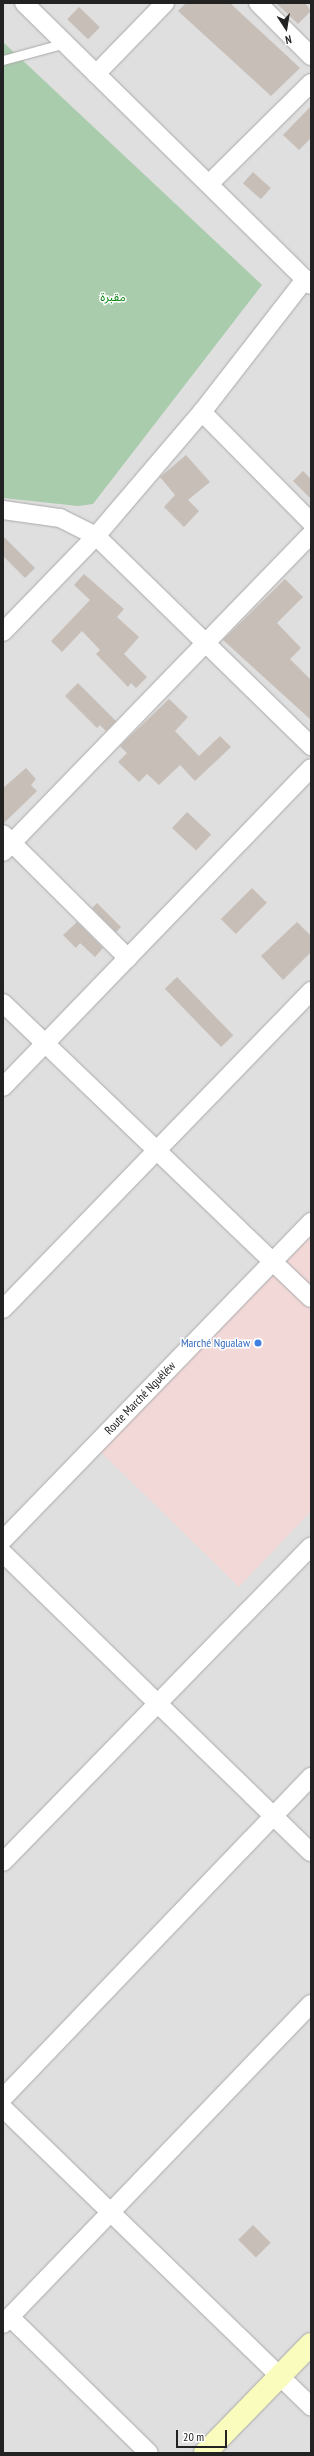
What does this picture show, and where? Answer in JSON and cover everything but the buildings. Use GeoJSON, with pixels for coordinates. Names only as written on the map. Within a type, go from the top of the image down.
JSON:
{"type":"FeatureCollection","features":[{"type":"Feature","properties":{"kind":"main road"},"geometry":{"type":"LineString","coordinates":[[205,2453],[311,2344]]}},
{"type":"Feature","properties":{"kind":"street"},"geometry":{"type":"LineString","coordinates":[[3,632],[96,536],[202,412],[308,282],[24,3]]}},
{"type":"Feature","properties":{"kind":"street"},"geometry":{"type":"LineString","coordinates":[[96,74],[165,3]]}},
{"type":"Feature","properties":{"kind":"street"},"geometry":{"type":"LineString","coordinates":[[258,3],[311,56]]}},
{"type":"Feature","properties":{"kind":"street"},"geometry":{"type":"LineString","coordinates":[[209,184],[311,83]]}},
{"type":"Feature","properties":{"kind":"street"},"geometry":{"type":"LineString","coordinates":[[202,412],[311,522]]}},
{"type":"Feature","properties":{"kind":"street"},"geometry":{"type":"LineString","coordinates":[[3,510],[60,518],[96,536],[311,746]]}},
{"type":"Feature","properties":{"kind":"street"},"geometry":{"type":"LineString","coordinates":[[128,958],[6,843],[311,534]]}},
{"type":"Feature","properties":{"kind":"street"},"geometry":{"type":"LineString","coordinates":[[3,1087],[311,768]]}},
{"type":"Feature","properties":{"kind":"street"},"geometry":{"type":"LineString","coordinates":[[3,1310],[311,991]]}},
{"type":"Feature","properties":{"kind":"street"},"geometry":{"type":"LineString","coordinates":[[3,1003],[311,1298]]}},
{"type":"Feature","properties":{"kind":"street","name":"Route Marché Nguéléw"},"geometry":{"type":"LineString","coordinates":[[3,1540],[311,1222]]}},
{"type":"Feature","properties":{"kind":"street"},"geometry":{"type":"LineString","coordinates":[[3,1862],[311,1546]]}},
{"type":"Feature","properties":{"kind":"street"},"geometry":{"type":"LineString","coordinates":[[3,1553],[311,1852]]}},
{"type":"Feature","properties":{"kind":"street"},"geometry":{"type":"LineString","coordinates":[[3,2098],[311,1777]]}},
{"type":"Feature","properties":{"kind":"street"},"geometry":{"type":"LineString","coordinates":[[149,2453],[6,2320],[311,2004]]}},
{"type":"Feature","properties":{"kind":"street"},"geometry":{"type":"LineString","coordinates":[[3,2108],[311,2406]]}},
{"type":"Feature","properties":{"kind":"lane"},"geometry":{"type":"LineString","coordinates":[[3,60],[65,43]]}},
{"type":"Feature","properties":{"kind":"shaded area"},"geometry":{"type":"Polygon","coordinates":[[[3,3],[311,3],[311,2453],[3,2453],[3,3]]]}},
{"type":"Feature","properties":{"kind":"shaded area","name":"Marché Ngualaw"},"geometry":{"type":"Polygon","coordinates":[[[311,1236],[311,1511],[239,1587],[100,1451],[311,1236]]]}},
{"type":"Feature","properties":{"kind":"green space","name":"مقبرة"},"geometry":{"type":"Polygon","coordinates":[[[3,42],[262,285],[93,504],[78,506],[3,498],[3,42]]]}},
{"type":"Feature","properties":{"kind":"place","name":"Marché Ngualaw"},"geometry":{"type":"Point","coordinates":[258,1343]}}]}
